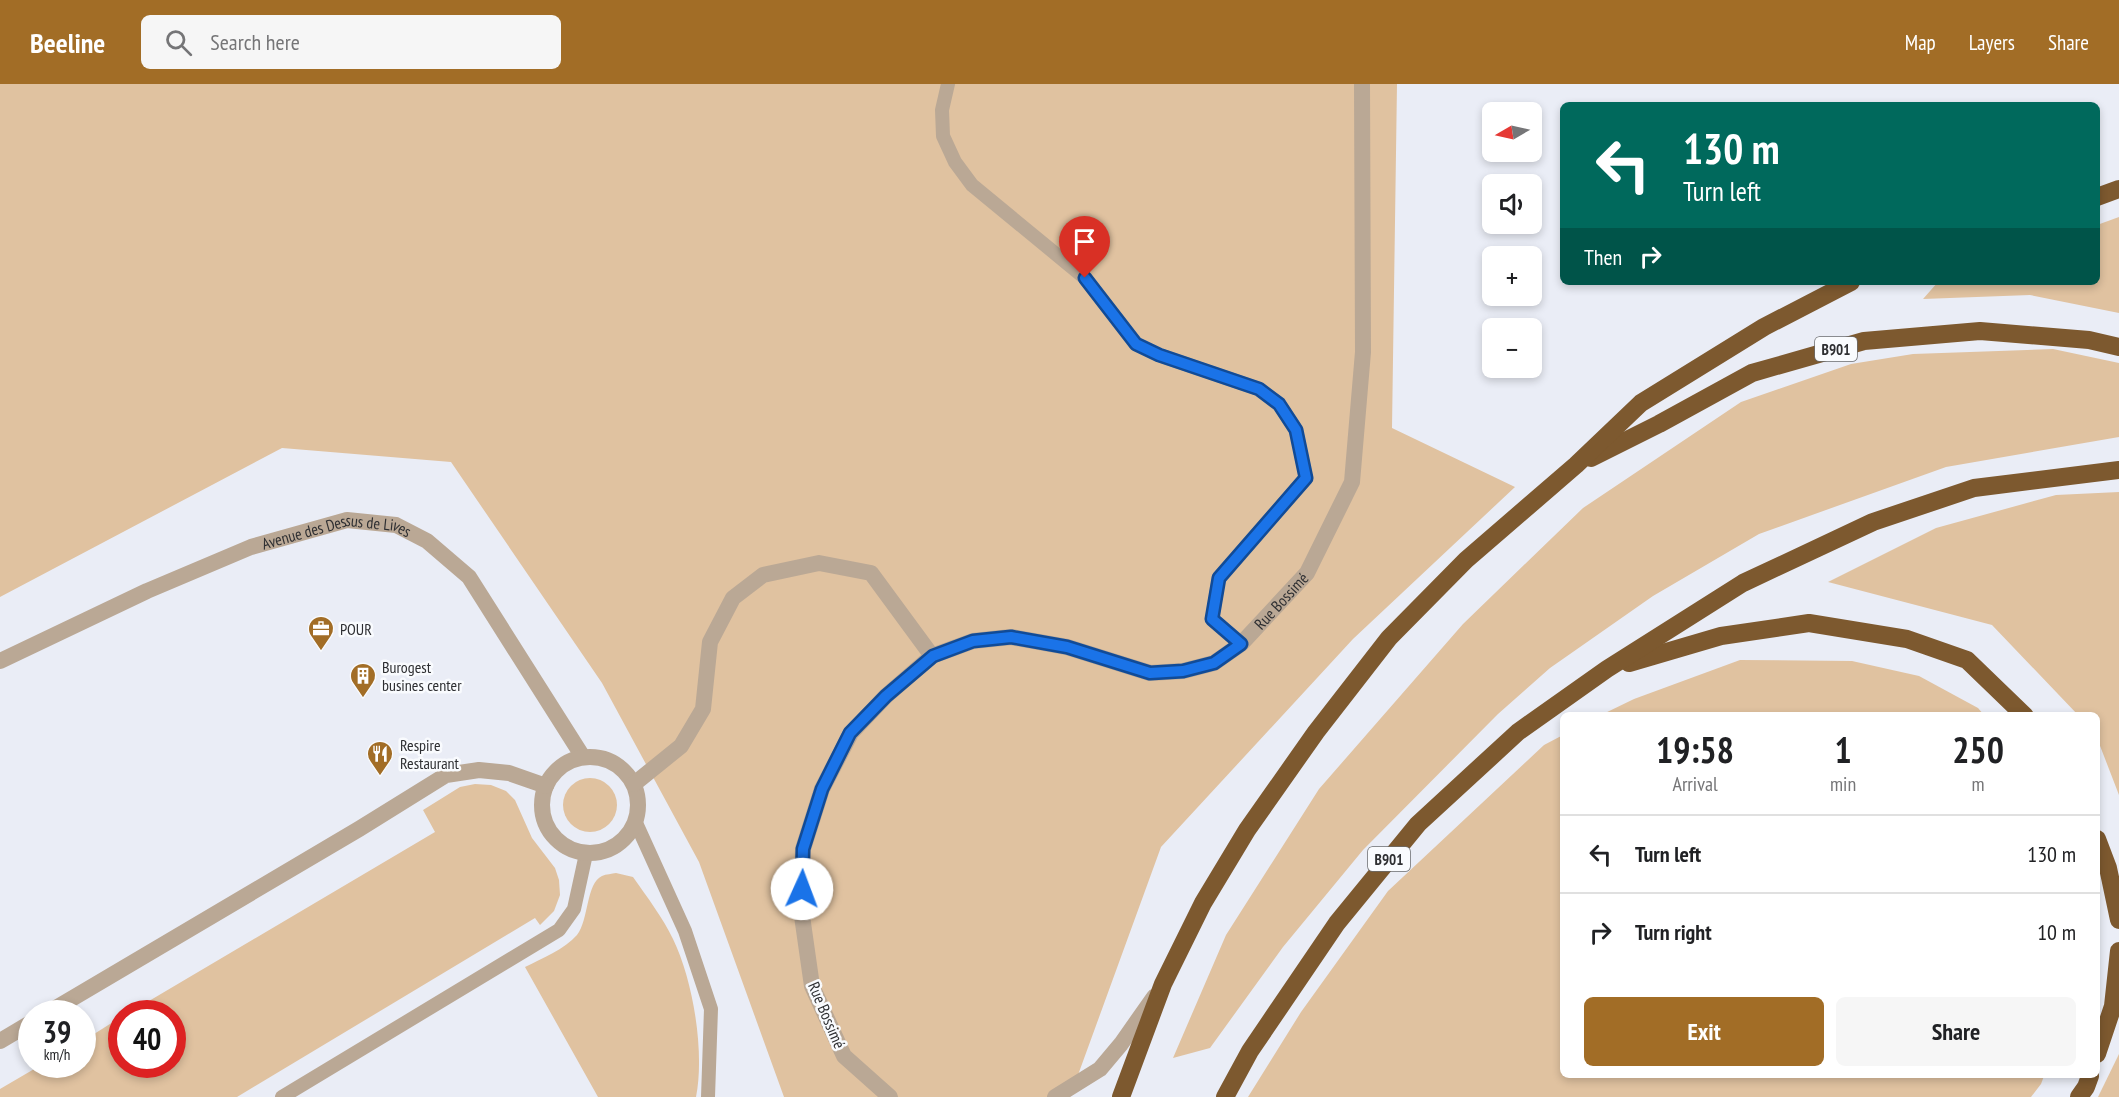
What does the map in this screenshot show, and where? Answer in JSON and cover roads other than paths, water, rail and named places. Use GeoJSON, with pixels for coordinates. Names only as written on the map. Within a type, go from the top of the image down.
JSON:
{"type":"FeatureCollection","features":[{"type":"Feature","properties":{"kind":"highway"},"geometry":{"type":"LineString","coordinates":[[2100,195],[2119,189]]}},
{"type":"Feature","properties":{"kind":"highway","name":"B901"},"geometry":{"type":"LineString","coordinates":[[1121,1097],[1163,984],[1203,903],[1247,830],[1316,732],[1389,638],[1466,560],[1576,465],[1641,403],[1764,327],[1845,285]]}},
{"type":"Feature","properties":{"kind":"highway","name":"B901"},"geometry":{"type":"LineString","coordinates":[[1576,465],[1659,424],[1752,373],[1864,341],[1980,331],[2089,340],[2119,347]]}},
{"type":"Feature","properties":{"kind":"highway","name":"B901"},"geometry":{"type":"LineString","coordinates":[[1225,1097],[1250,1051],[1337,923],[1418,824],[1518,732],[1607,669],[1743,583],[1873,522],[1974,488],[2119,470]]}},
{"type":"Feature","properties":{"kind":"highway","name":"B901"},"geometry":{"type":"LineString","coordinates":[[1607,669],[1721,636],[1809,623],[1907,639],[1967,660],[2021,712]]}},
{"type":"Feature","properties":{"kind":"highway"},"geometry":{"type":"LineString","coordinates":[[2100,847],[2108,868],[2119,920]]}},
{"type":"Feature","properties":{"kind":"highway"},"geometry":{"type":"LineString","coordinates":[[2100,1045],[2113,1006],[2119,951]]}},
{"type":"Feature","properties":{"kind":"highway"},"geometry":{"type":"LineString","coordinates":[[2079,1097],[2089,1078]]}},
{"type":"Feature","properties":{"kind":"street","name":"Rue Bossimé"},"geometry":{"type":"LineString","coordinates":[[890,1097],[844,1056],[812,986],[801,909],[803,849],[822,789],[850,733],[886,696],[933,656],[973,641],[1011,637],[1067,647],[1150,673],[1183,671],[1214,663],[1241,644],[1307,573],[1352,482],[1363,352],[1362,84]]}},
{"type":"Feature","properties":{"kind":"street","name":"Avenue des Dessus de Lives"},"geometry":{"type":"LineString","coordinates":[[0,661],[147,591],[251,547],[347,520],[396,525],[427,541],[469,577],[583,757]]}},
{"type":"Feature","properties":{"kind":"street"},"geometry":{"type":"LineString","coordinates":[[634,784],[681,746],[703,709],[710,642],[733,598],[763,575],[819,563],[871,573],[933,656]]}},
{"type":"Feature","properties":{"kind":"street"},"geometry":{"type":"LineString","coordinates":[[583,757],[600,758],[616,764],[634,784],[639,806],[636,823],[627,837],[614,848],[598,854],[586,854],[565,847],[552,836],[544,821],[542,805],[546,786],[553,773],[567,763],[583,757]]}},
{"type":"Feature","properties":{"kind":"street"},"geometry":{"type":"LineString","coordinates":[[70,1000],[446,775],[479,770],[509,773],[546,786]]}},
{"type":"Feature","properties":{"kind":"street"},"geometry":{"type":"LineString","coordinates":[[1055,1097],[1100,1069],[1121,1044],[1163,984]]}},
{"type":"Feature","properties":{"kind":"street"},"geometry":{"type":"LineString","coordinates":[[0,1041],[18,1030]]}},
{"type":"Feature","properties":{"kind":"lane"},"geometry":{"type":"LineString","coordinates":[[948,84],[942,110],[943,136],[955,162],[972,185],[1085,278],[1136,344],[1159,355],[1259,389],[1279,404],[1296,430],[1306,478],[1219,578],[1212,619],[1241,644]]}},
{"type":"Feature","properties":{"kind":"lane"},"geometry":{"type":"LineString","coordinates":[[636,823],[685,931],[711,1009],[708,1097]]}},
{"type":"Feature","properties":{"kind":"lane"},"geometry":{"type":"LineString","coordinates":[[282,1097],[559,930],[574,909],[586,854]]}},
{"type":"Feature","properties":{"kind":"place","name":"POUR"},"geometry":{"type":"Point","coordinates":[321,652]}},
{"type":"Feature","properties":{"kind":"place","name":"Burogest busines center"},"geometry":{"type":"Point","coordinates":[363,699]}},
{"type":"Feature","properties":{"kind":"place","name":"Respire Restaurant"},"geometry":{"type":"Point","coordinates":[380,777]}}]}
